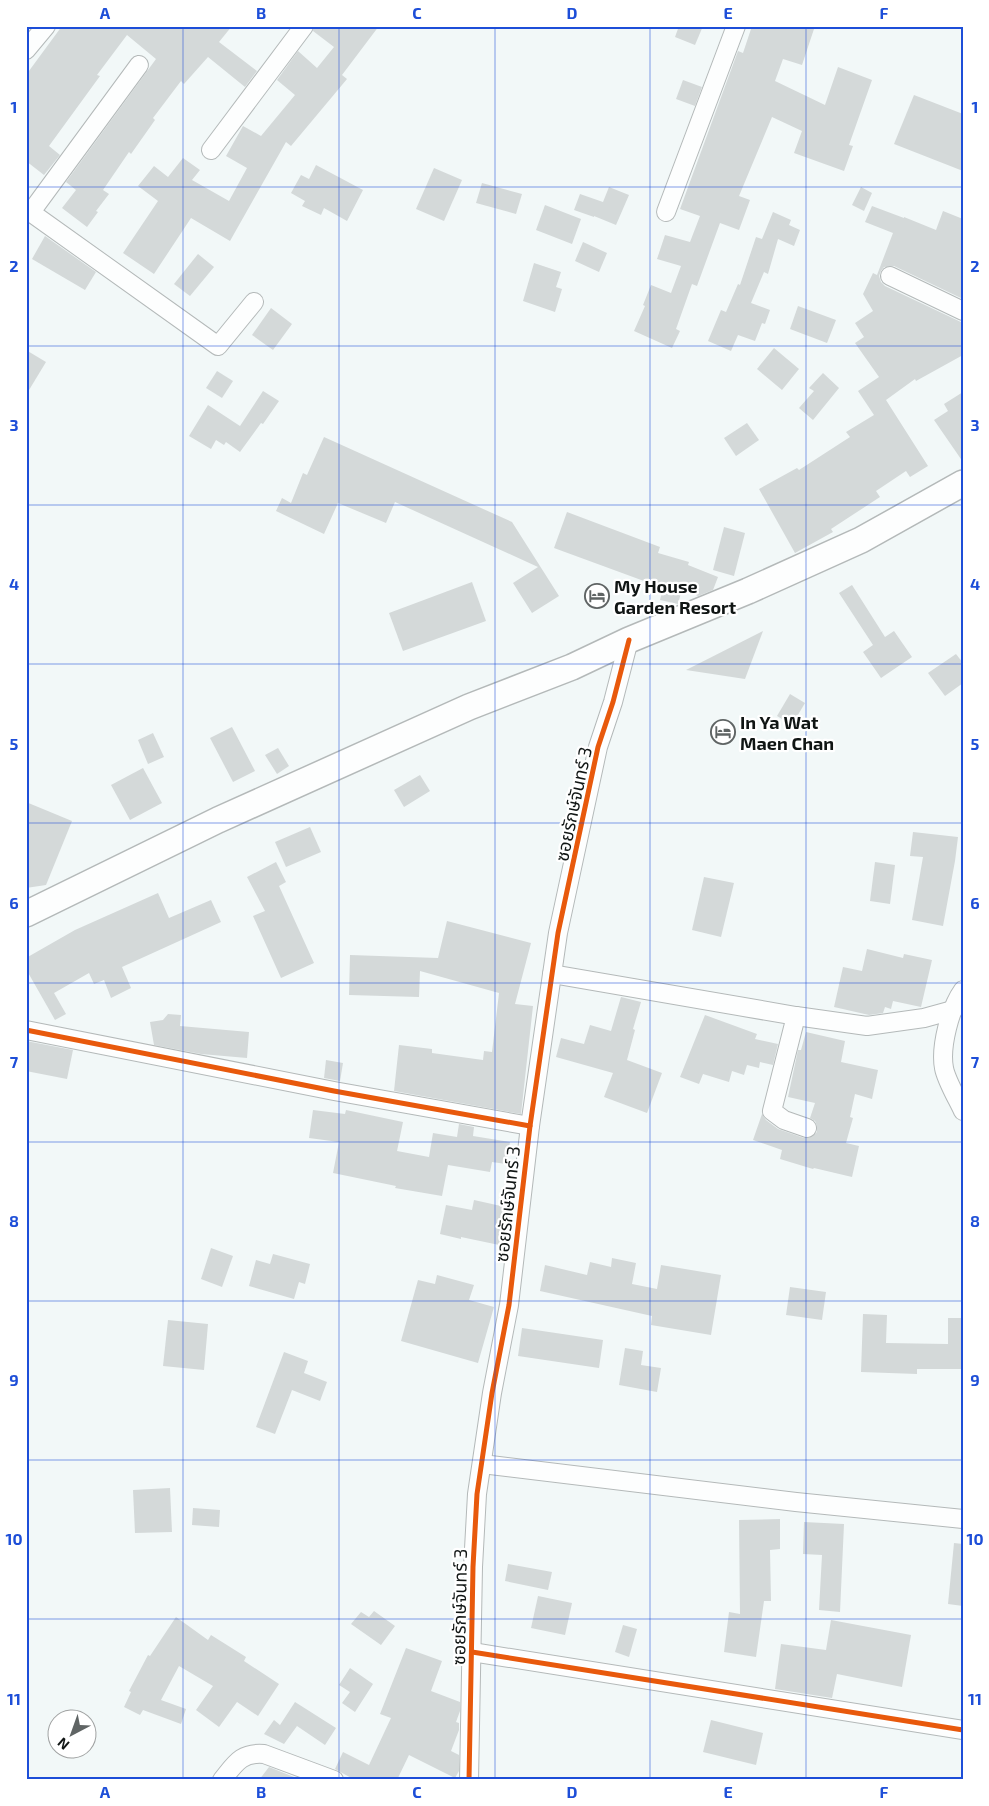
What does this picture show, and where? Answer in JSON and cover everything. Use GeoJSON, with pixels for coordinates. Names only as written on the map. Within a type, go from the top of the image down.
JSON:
{"type":"FeatureCollection","features":[{"type":"Feature","properties":{"kind":"main road"},"geometry":{"type":"LineString","coordinates":[[26,914],[218,820],[469,707],[572,667],[629,640],[748,591],[861,540],[963,483]]}},
{"type":"Feature","properties":{"kind":"street"},"geometry":{"type":"LineString","coordinates":[[26,50],[46,26]]}},
{"type":"Feature","properties":{"kind":"street"},"geometry":{"type":"LineString","coordinates":[[211,150],[304,26]]}},
{"type":"Feature","properties":{"kind":"street"},"geometry":{"type":"LineString","coordinates":[[666,212],[736,26]]}},
{"type":"Feature","properties":{"kind":"street"},"geometry":{"type":"LineString","coordinates":[[139,65],[29,211],[218,346],[254,302]]}},
{"type":"Feature","properties":{"kind":"street"},"geometry":{"type":"LineString","coordinates":[[890,276],[963,311]]}},
{"type":"Feature","properties":{"kind":"street","name":"ซอยรักษ์จันทร์ 3"},"geometry":{"type":"LineString","coordinates":[[468,1780],[473,1566],[477,1494],[492,1393],[509,1305],[530,1126],[558,933],[598,747],[613,702],[629,640]]}},
{"type":"Feature","properties":{"kind":"street"},"geometry":{"type":"LineString","coordinates":[[552,974],[796,1016],[867,1026],[924,1018],[953,1010]]}},
{"type":"Feature","properties":{"kind":"street"},"geometry":{"type":"LineString","coordinates":[[963,990],[957,997],[945,1032],[944,1069],[963,1111]]}},
{"type":"Feature","properties":{"kind":"street"},"geometry":{"type":"LineString","coordinates":[[796,1016],[772,1111],[784,1120],[807,1128]]}},
{"type":"Feature","properties":{"kind":"street"},"geometry":{"type":"LineString","coordinates":[[26,1030],[334,1091],[530,1126]]}},
{"type":"Feature","properties":{"kind":"street"},"geometry":{"type":"LineString","coordinates":[[482,1464],[786,1501],[963,1519]]}},
{"type":"Feature","properties":{"kind":"street"},"geometry":{"type":"LineString","coordinates":[[472,1652],[963,1730]]}},
{"type":"Feature","properties":{"kind":"street"},"geometry":{"type":"LineString","coordinates":[[222,1780],[238,1761],[253,1753],[264,1754],[334,1780]]}},
{"type":"Feature","properties":{"kind":"building"},"geometry":{"type":"Polygon","coordinates":[[[62,26],[232,26],[219,42],[257,71],[245,87],[208,57],[184,84],[181,81],[153,118],[155,120],[131,154],[129,152],[103,190],[109,194],[87,227],[62,208],[76,190],[66,182],[156,59],[127,35],[97,75],[100,76],[49,146],[60,155],[44,175],[26,161],[26,75],[62,26]]]}},
{"type":"Feature","properties":{"kind":"building"},"geometry":{"type":"Polygon","coordinates":[[[314,26],[379,26],[342,75],[347,79],[291,146],[286,142],[230,241],[191,218],[154,274],[123,253],[158,201],[138,186],[154,166],[168,177],[183,158],[200,170],[192,180],[229,201],[247,168],[226,156],[243,126],[261,136],[295,95],[277,80],[298,51],[317,68],[334,47],[313,31],[314,26]]]}},
{"type":"Feature","properties":{"kind":"building"},"geometry":{"type":"Polygon","coordinates":[[[679,26],[703,26],[695,45],[675,37],[679,26]]]}},
{"type":"Feature","properties":{"kind":"building"},"geometry":{"type":"Polygon","coordinates":[[[752,26],[815,26],[802,65],[783,59],[775,81],[825,105],[838,67],[872,80],[849,145],[853,146],[844,171],[794,153],[802,131],[772,117],[739,196],[750,200],[739,230],[720,223],[697,286],[692,284],[676,329],[680,331],[672,348],[634,331],[645,306],[643,305],[651,285],[671,293],[681,266],[657,259],[665,235],[690,242],[700,216],[680,209],[738,51],[743,53],[752,26]]]}},
{"type":"Feature","properties":{"kind":"building"},"geometry":{"type":"Polygon","coordinates":[[[683,80],[702,87],[695,106],[676,99],[683,80]]]}},
{"type":"Feature","properties":{"kind":"building"},"geometry":{"type":"Polygon","coordinates":[[[914,95],[963,114],[963,171],[894,144],[914,95]]]}},
{"type":"Feature","properties":{"kind":"building"},"geometry":{"type":"Polygon","coordinates":[[[316,165],[363,190],[347,221],[324,208],[321,215],[302,206],[305,201],[291,193],[301,175],[309,179],[316,165]]]}},
{"type":"Feature","properties":{"kind":"building"},"geometry":{"type":"Polygon","coordinates":[[[434,168],[462,180],[444,221],[416,209],[434,168]]]}},
{"type":"Feature","properties":{"kind":"building"},"geometry":{"type":"Polygon","coordinates":[[[482,183],[522,194],[516,214],[476,203],[482,183]]]}},
{"type":"Feature","properties":{"kind":"building"},"geometry":{"type":"Polygon","coordinates":[[[609,187],[629,195],[616,225],[574,210],[580,194],[603,202],[609,187]]]}},
{"type":"Feature","properties":{"kind":"building"},"geometry":{"type":"Polygon","coordinates":[[[861,187],[872,193],[864,211],[852,205],[861,187]]]}},
{"type":"Feature","properties":{"kind":"building"},"geometry":{"type":"Polygon","coordinates":[[[545,205],[581,219],[572,244],[536,230],[545,205]]]}},
{"type":"Feature","properties":{"kind":"building"},"geometry":{"type":"Polygon","coordinates":[[[872,206],[936,230],[943,211],[963,219],[963,299],[894,266],[884,267],[879,276],[885,286],[963,323],[963,355],[916,381],[915,379],[886,400],[928,466],[910,477],[906,471],[876,491],[880,497],[831,529],[833,532],[795,553],[759,489],[797,468],[799,470],[850,437],[846,432],[874,415],[858,391],[879,377],[855,343],[864,337],[855,323],[873,311],[863,294],[873,273],[877,275],[893,233],[865,222],[872,206]]]}},
{"type":"Feature","properties":{"kind":"building"},"geometry":{"type":"Polygon","coordinates":[[[773,212],[791,220],[789,225],[800,230],[794,246],[778,239],[768,274],[764,272],[751,303],[770,310],[765,324],[762,323],[755,341],[738,335],[731,351],[708,341],[721,310],[726,312],[738,284],[740,285],[756,237],[762,239],[773,212]]]}},
{"type":"Feature","properties":{"kind":"building"},"geometry":{"type":"Polygon","coordinates":[[[45,236],[96,272],[85,290],[32,259],[45,236]]]}},
{"type":"Feature","properties":{"kind":"building"},"geometry":{"type":"Polygon","coordinates":[[[583,242],[607,253],[599,272],[575,261],[583,242]]]}},
{"type":"Feature","properties":{"kind":"building"},"geometry":{"type":"Polygon","coordinates":[[[198,254],[214,267],[190,296],[174,284],[198,254]]]}},
{"type":"Feature","properties":{"kind":"building"},"geometry":{"type":"Polygon","coordinates":[[[534,263],[561,272],[556,287],[562,289],[555,312],[523,301],[534,263]]]}},
{"type":"Feature","properties":{"kind":"building"},"geometry":{"type":"Polygon","coordinates":[[[798,306],[836,320],[827,343],[790,329],[798,306]]]}},
{"type":"Feature","properties":{"kind":"building"},"geometry":{"type":"Polygon","coordinates":[[[271,308],[292,324],[273,350],[252,335],[271,308]]]}},
{"type":"Feature","properties":{"kind":"building"},"geometry":{"type":"Polygon","coordinates":[[[774,348],[799,369],[782,390],[757,369],[774,348]]]}},
{"type":"Feature","properties":{"kind":"building"},"geometry":{"type":"Polygon","coordinates":[[[26,350],[46,362],[26,395],[26,350]]]}},
{"type":"Feature","properties":{"kind":"building"},"geometry":{"type":"Polygon","coordinates":[[[217,371],[233,381],[222,398],[206,388],[217,371]]]}},
{"type":"Feature","properties":{"kind":"building"},"geometry":{"type":"Polygon","coordinates":[[[823,373],[839,388],[813,420],[799,408],[814,391],[809,388],[823,373]]]}},
{"type":"Feature","properties":{"kind":"building"},"geometry":{"type":"Polygon","coordinates":[[[263,391],[279,401],[240,452],[226,442],[224,445],[216,440],[211,449],[189,436],[208,405],[240,426],[263,391]]]}},
{"type":"Feature","properties":{"kind":"building"},"geometry":{"type":"Polygon","coordinates":[[[963,392],[963,462],[934,420],[948,411],[944,404],[963,392]]]}},
{"type":"Feature","properties":{"kind":"building"},"geometry":{"type":"Polygon","coordinates":[[[747,423],[759,440],[736,456],[724,438],[747,423]]]}},
{"type":"Feature","properties":{"kind":"building"},"geometry":{"type":"Polygon","coordinates":[[[324,437],[512,522],[559,596],[532,613],[513,583],[538,567],[395,502],[386,523],[338,503],[324,534],[276,511],[282,498],[291,503],[303,473],[307,475],[324,437]]]}},
{"type":"Feature","properties":{"kind":"building"},"geometry":{"type":"Polygon","coordinates":[[[567,512],[660,547],[658,553],[689,562],[688,565],[718,577],[713,590],[698,596],[682,589],[678,604],[660,600],[663,588],[554,548],[567,512]]]}},
{"type":"Feature","properties":{"kind":"building"},"geometry":{"type":"Polygon","coordinates":[[[724,527],[745,533],[734,576],[713,570],[724,527]]]}},
{"type":"Feature","properties":{"kind":"building"},"geometry":{"type":"Polygon","coordinates":[[[472,582],[486,621],[403,651],[389,613],[472,582]]]}},
{"type":"Feature","properties":{"kind":"building"},"geometry":{"type":"Polygon","coordinates":[[[852,585],[885,637],[894,631],[912,657],[881,678],[863,652],[873,645],[839,593],[852,585]]]}},
{"type":"Feature","properties":{"kind":"building"},"geometry":{"type":"Polygon","coordinates":[[[763,631],[745,679],[686,670],[763,631]]]}},
{"type":"Feature","properties":{"kind":"building"},"geometry":{"type":"Polygon","coordinates":[[[956,654],[963,663],[963,683],[945,696],[928,673],[956,654]]]}},
{"type":"Feature","properties":{"kind":"building"},"geometry":{"type":"Polygon","coordinates":[[[790,694],[805,703],[792,725],[777,716],[790,694]]]}},
{"type":"Feature","properties":{"kind":"building"},"geometry":{"type":"Polygon","coordinates":[[[232,727],[255,771],[233,782],[210,738],[232,727]]]}},
{"type":"Feature","properties":{"kind":"building"},"geometry":{"type":"Polygon","coordinates":[[[153,733],[164,757],[148,764],[138,740],[153,733]]]}},
{"type":"Feature","properties":{"kind":"building"},"geometry":{"type":"Polygon","coordinates":[[[278,748],[289,766],[277,774],[265,755],[278,748]]]}},
{"type":"Feature","properties":{"kind":"building"},"geometry":{"type":"Polygon","coordinates":[[[143,768],[162,803],[130,820],[111,785],[143,768]]]}},
{"type":"Feature","properties":{"kind":"building"},"geometry":{"type":"Polygon","coordinates":[[[420,775],[430,791],[404,807],[394,790],[420,775]]]}},
{"type":"Feature","properties":{"kind":"building"},"geometry":{"type":"Polygon","coordinates":[[[26,802],[72,821],[46,885],[26,888],[26,802]]]}},
{"type":"Feature","properties":{"kind":"building"},"geometry":{"type":"Polygon","coordinates":[[[310,827],[321,852],[286,867],[275,842],[310,827]]]}},
{"type":"Feature","properties":{"kind":"building"},"geometry":{"type":"Polygon","coordinates":[[[913,832],[958,837],[943,926],[912,920],[923,857],[910,856],[913,832]]]}},
{"type":"Feature","properties":{"kind":"building"},"geometry":{"type":"Polygon","coordinates":[[[276,862],[286,882],[279,886],[314,963],[281,978],[253,916],[265,911],[247,877],[276,862]]]}},
{"type":"Feature","properties":{"kind":"building"},"geometry":{"type":"Polygon","coordinates":[[[875,862],[895,865],[890,904],[870,901],[875,862]]]}},
{"type":"Feature","properties":{"kind":"building"},"geometry":{"type":"Polygon","coordinates":[[[704,877],[734,883],[721,937],[692,930],[704,877]]]}},
{"type":"Feature","properties":{"kind":"building"},"geometry":{"type":"Polygon","coordinates":[[[158,893],[169,918],[211,900],[221,922],[122,967],[131,988],[111,998],[104,980],[94,984],[89,973],[54,993],[66,1014],[55,1020],[26,969],[26,958],[75,930],[158,893]]]}},
{"type":"Feature","properties":{"kind":"building"},"geometry":{"type":"Polygon","coordinates":[[[447,921],[531,943],[515,1004],[533,1006],[521,1114],[394,1091],[399,1045],[432,1049],[432,1053],[483,1060],[484,1051],[492,1052],[499,993],[420,971],[419,997],[349,995],[350,955],[438,958],[447,921]]]}},
{"type":"Feature","properties":{"kind":"building"},"geometry":{"type":"Polygon","coordinates":[[[867,949],[903,958],[904,954],[932,960],[921,1007],[893,1001],[891,1009],[885,1007],[883,1013],[869,1015],[834,1007],[843,967],[862,971],[867,949]]]}},
{"type":"Feature","properties":{"kind":"building"},"geometry":{"type":"Polygon","coordinates":[[[621,997],[641,1002],[627,1060],[662,1073],[647,1113],[604,1097],[613,1073],[556,1057],[561,1038],[584,1044],[590,1025],[611,1031],[621,997]]]}},
{"type":"Feature","properties":{"kind":"building"},"geometry":{"type":"Polygon","coordinates":[[[168,1014],[181,1015],[180,1026],[249,1032],[247,1058],[201,1054],[154,1045],[150,1022],[163,1020],[168,1014]]]}},
{"type":"Feature","properties":{"kind":"building"},"geometry":{"type":"Polygon","coordinates":[[[705,1015],[757,1034],[755,1039],[778,1044],[773,1065],[760,1062],[759,1068],[747,1065],[744,1075],[732,1071],[729,1082],[703,1074],[699,1084],[680,1077],[705,1015]]]}},
{"type":"Feature","properties":{"kind":"building"},"geometry":{"type":"Polygon","coordinates":[[[806,1032],[845,1041],[841,1062],[878,1070],[872,1099],[855,1094],[850,1117],[853,1118],[846,1143],[859,1146],[852,1177],[813,1169],[780,1159],[782,1150],[753,1140],[762,1114],[766,1120],[778,1129],[804,1138],[809,1138],[817,1132],[815,1121],[810,1118],[815,1103],[788,1097],[798,1050],[801,1050],[806,1032]]]}},
{"type":"Feature","properties":{"kind":"building"},"geometry":{"type":"Polygon","coordinates":[[[26,1041],[73,1050],[67,1079],[26,1071],[26,1041]]]}},
{"type":"Feature","properties":{"kind":"building"},"geometry":{"type":"Polygon","coordinates":[[[326,1060],[343,1063],[340,1081],[324,1078],[326,1060]]]}},
{"type":"Feature","properties":{"kind":"building"},"geometry":{"type":"Polygon","coordinates":[[[313,1110],[345,1114],[346,1110],[403,1122],[397,1151],[429,1157],[433,1133],[457,1137],[459,1124],[474,1127],[473,1136],[510,1142],[506,1164],[492,1162],[490,1172],[448,1165],[442,1196],[395,1188],[396,1186],[333,1173],[339,1142],[309,1138],[313,1110]]]}},
{"type":"Feature","properties":{"kind":"building"},"geometry":{"type":"Polygon","coordinates":[[[474,1200],[510,1208],[504,1246],[440,1234],[446,1205],[472,1210],[474,1200]]]}},
{"type":"Feature","properties":{"kind":"building"},"geometry":{"type":"Polygon","coordinates":[[[211,1248],[233,1256],[222,1287],[201,1279],[211,1248]]]}},
{"type":"Feature","properties":{"kind":"building"},"geometry":{"type":"Polygon","coordinates":[[[273,1254],[310,1264],[305,1284],[299,1282],[294,1299],[249,1286],[256,1260],[270,1264],[273,1254]]]}},
{"type":"Feature","properties":{"kind":"building"},"geometry":{"type":"Polygon","coordinates":[[[612,1258],[636,1263],[632,1284],[657,1289],[661,1265],[721,1275],[711,1335],[651,1325],[652,1316],[540,1291],[545,1265],[587,1275],[590,1262],[611,1267],[612,1258]]]}},
{"type":"Feature","properties":{"kind":"building"},"geometry":{"type":"Polygon","coordinates":[[[437,1275],[474,1285],[469,1300],[494,1307],[478,1363],[401,1341],[418,1280],[435,1284],[437,1275]]]}},
{"type":"Feature","properties":{"kind":"building"},"geometry":{"type":"Polygon","coordinates":[[[790,1287],[826,1292],[822,1320],[786,1315],[790,1287]]]}},
{"type":"Feature","properties":{"kind":"building"},"geometry":{"type":"Polygon","coordinates":[[[863,1314],[887,1315],[886,1343],[948,1344],[948,1318],[963,1318],[963,1369],[917,1369],[917,1374],[861,1372],[863,1314]]]}},
{"type":"Feature","properties":{"kind":"building"},"geometry":{"type":"Polygon","coordinates":[[[168,1320],[208,1324],[204,1370],[163,1366],[168,1320]]]}},
{"type":"Feature","properties":{"kind":"building"},"geometry":{"type":"Polygon","coordinates":[[[522,1328],[603,1340],[599,1368],[518,1356],[522,1328]]]}},
{"type":"Feature","properties":{"kind":"building"},"geometry":{"type":"Polygon","coordinates":[[[625,1348],[643,1351],[641,1365],[661,1368],[657,1392],[619,1385],[625,1348]]]}},
{"type":"Feature","properties":{"kind":"building"},"geometry":{"type":"Polygon","coordinates":[[[284,1352],[308,1361],[304,1373],[327,1382],[320,1401],[292,1390],[275,1434],[256,1427],[284,1352]]]}},
{"type":"Feature","properties":{"kind":"building"},"geometry":{"type":"Polygon","coordinates":[[[170,1488],[172,1532],[135,1533],[133,1490],[170,1488]]]}},
{"type":"Feature","properties":{"kind":"building"},"geometry":{"type":"Polygon","coordinates":[[[193,1508],[220,1510],[219,1527],[192,1525],[193,1508]]]}},
{"type":"Feature","properties":{"kind":"building"},"geometry":{"type":"Polygon","coordinates":[[[780,1519],[780,1549],[770,1550],[771,1601],[764,1601],[756,1657],[724,1652],[729,1612],[740,1614],[739,1520],[780,1519]]]}},
{"type":"Feature","properties":{"kind":"building"},"geometry":{"type":"Polygon","coordinates":[[[804,1522],[844,1524],[840,1612],[819,1610],[822,1555],[803,1554],[804,1522]]]}},
{"type":"Feature","properties":{"kind":"building"},"geometry":{"type":"Polygon","coordinates":[[[954,1543],[963,1544],[963,1606],[948,1604],[954,1543]]]}},
{"type":"Feature","properties":{"kind":"building"},"geometry":{"type":"Polygon","coordinates":[[[508,1564],[552,1572],[548,1590],[505,1581],[508,1564]]]}},
{"type":"Feature","properties":{"kind":"building"},"geometry":{"type":"Polygon","coordinates":[[[538,1596],[572,1603],[565,1635],[531,1628],[538,1596]]]}},
{"type":"Feature","properties":{"kind":"building"},"geometry":{"type":"Polygon","coordinates":[[[374,1611],[395,1626],[381,1645],[351,1624],[361,1612],[369,1617],[374,1611]]]}},
{"type":"Feature","properties":{"kind":"building"},"geometry":{"type":"Polygon","coordinates":[[[176,1617],[208,1640],[211,1635],[246,1657],[244,1661],[279,1684],[258,1716],[237,1702],[219,1727],[196,1710],[213,1686],[179,1666],[161,1700],[186,1709],[181,1724],[143,1710],[140,1715],[124,1707],[131,1692],[129,1691],[148,1655],[150,1656],[176,1617]]]}},
{"type":"Feature","properties":{"kind":"building"},"geometry":{"type":"Polygon","coordinates":[[[831,1620],[911,1635],[902,1687],[837,1674],[832,1698],[775,1689],[781,1644],[826,1650],[831,1620]]]}},
{"type":"Feature","properties":{"kind":"building"},"geometry":{"type":"Polygon","coordinates":[[[623,1625],[637,1629],[629,1657],[615,1652],[623,1625]]]}},
{"type":"Feature","properties":{"kind":"building"},"geometry":{"type":"Polygon","coordinates":[[[406,1648],[442,1661],[431,1691],[460,1702],[460,1711],[456,1722],[459,1723],[459,1730],[451,1751],[459,1755],[459,1771],[455,1778],[409,1755],[397,1780],[355,1780],[335,1769],[343,1752],[369,1765],[391,1718],[380,1714],[406,1648]]]}},
{"type":"Feature","properties":{"kind":"building"},"geometry":{"type":"Polygon","coordinates":[[[350,1668],[373,1684],[355,1712],[342,1703],[350,1692],[339,1685],[350,1668]]]}},
{"type":"Feature","properties":{"kind":"building"},"geometry":{"type":"Polygon","coordinates":[[[295,1702],[336,1728],[325,1745],[297,1726],[284,1744],[264,1734],[274,1720],[280,1725],[295,1702]]]}},
{"type":"Feature","properties":{"kind":"building"},"geometry":{"type":"Polygon","coordinates":[[[711,1720],[763,1733],[756,1765],[703,1752],[711,1720]]]}},
{"type":"Feature","properties":{"kind":"building"},"geometry":{"type":"Polygon","coordinates":[[[269,1767],[294,1777],[298,1780],[259,1780],[269,1767]]]}},
{"type":"Feature","properties":{"kind":"cycle path"},"geometry":{"type":"LineString","coordinates":[[469,1780],[473,1567],[477,1494],[492,1393],[509,1305],[530,1126],[558,933],[598,747],[613,702],[629,640]]}},
{"type":"Feature","properties":{"kind":"cycle path"},"geometry":{"type":"LineString","coordinates":[[26,1030],[334,1091],[530,1126]]}},
{"type":"Feature","properties":{"kind":"cycle path"},"geometry":{"type":"LineString","coordinates":[[472,1652],[963,1730]]}},
{"type":"Feature","properties":{"kind":"place","name":"My House Garden Resort"},"geometry":{"type":"Point","coordinates":[597,596]}},
{"type":"Feature","properties":{"kind":"place","name":"In Ya Wat Maen Chan"},"geometry":{"type":"Point","coordinates":[723,732]}}]}
